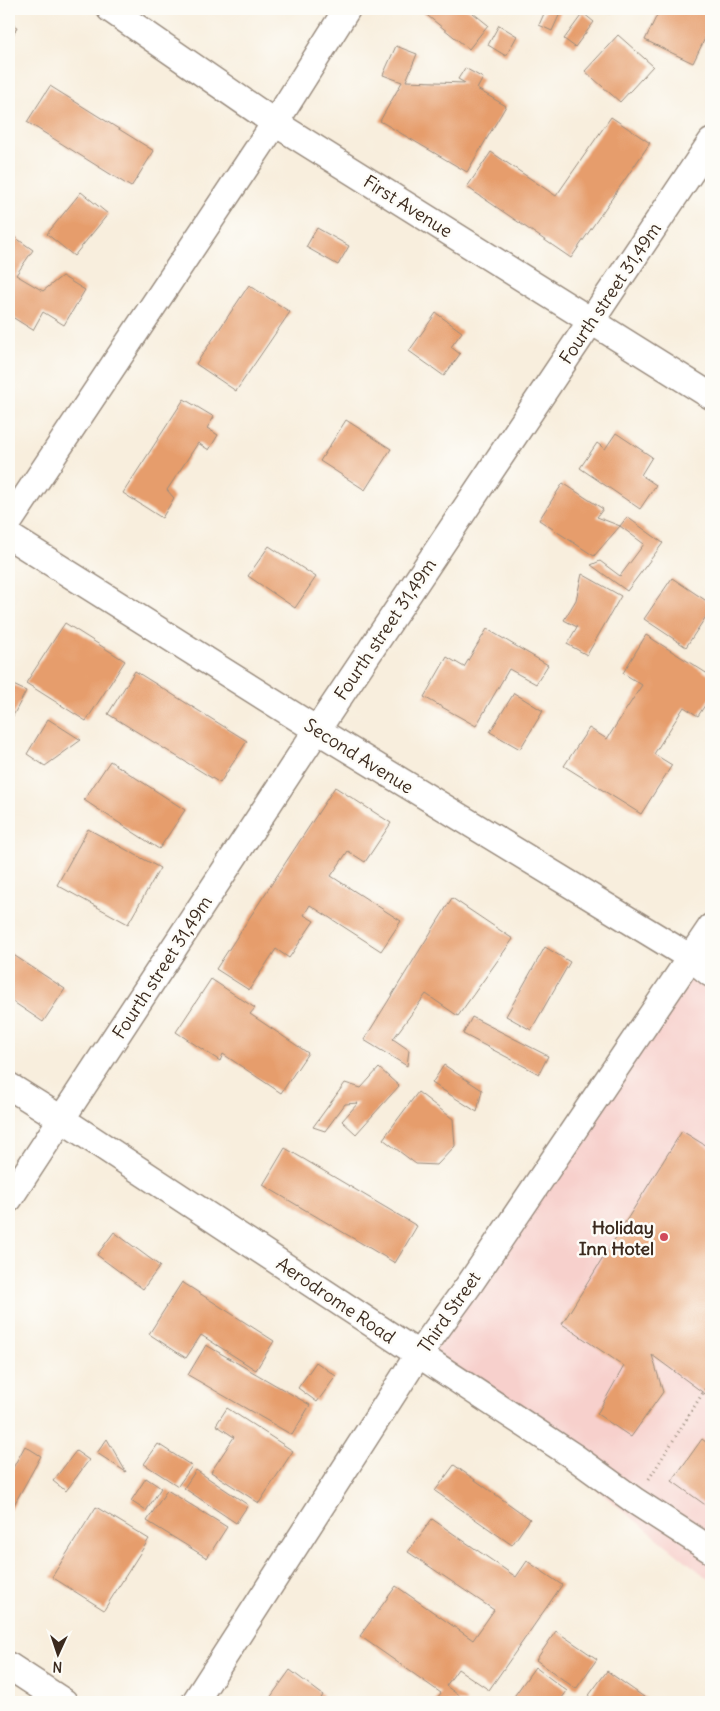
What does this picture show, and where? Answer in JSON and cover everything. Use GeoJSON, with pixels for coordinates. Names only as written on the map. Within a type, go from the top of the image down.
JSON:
{"type":"FeatureCollection","features":[{"type":"Feature","properties":{"kind":"street","name":"First Avenue"},"geometry":{"type":"LineString","coordinates":[[110,9],[276,123],[711,396]]}},
{"type":"Feature","properties":{"kind":"street"},"geometry":{"type":"LineString","coordinates":[[9,522],[276,123],[347,9]]}},
{"type":"Feature","properties":{"kind":"street","name":"Fourth street 31,49m"},"geometry":{"type":"LineString","coordinates":[[9,1199],[63,1120],[317,730],[711,142]]}},
{"type":"Feature","properties":{"kind":"street","name":"Second Avenue"},"geometry":{"type":"LineString","coordinates":[[9,536],[317,730],[701,966]]}},
{"type":"Feature","properties":{"kind":"street","name":"Third Street"},"geometry":{"type":"LineString","coordinates":[[195,1702],[418,1355],[701,966],[711,927]]}},
{"type":"Feature","properties":{"kind":"street","name":"Aerodrome Road"},"geometry":{"type":"LineString","coordinates":[[9,1086],[573,1456],[635,1501],[711,1550]]}},
{"type":"Feature","properties":{"kind":"street"},"geometry":{"type":"LineString","coordinates":[[9,1666],[64,1702]]}},
{"type":"Feature","properties":{"kind":"path"},"geometry":{"type":"LineString","coordinates":[[635,1501],[711,1380]]}},
{"type":"Feature","properties":{"kind":"shaded area"},"geometry":{"type":"Polygon","coordinates":[[[711,944],[711,1581],[430,1356],[711,944]]]}},
{"type":"Feature","properties":{"kind":"shaded area"},"geometry":{"type":"Polygon","coordinates":[[[711,1685],[711,1702],[700,1702],[711,1685]]]}},
{"type":"Feature","properties":{"kind":"building"},"geometry":{"type":"Polygon","coordinates":[[[425,9],[468,9],[488,25],[469,49],[423,12],[425,9]]]}},
{"type":"Feature","properties":{"kind":"building"},"geometry":{"type":"Polygon","coordinates":[[[546,9],[562,9],[552,31],[539,25],[546,9]]]}},
{"type":"Feature","properties":{"kind":"building"},"geometry":{"type":"Polygon","coordinates":[[[601,9],[613,9],[610,14],[601,9]]]}},
{"type":"Feature","properties":{"kind":"building"},"geometry":{"type":"Polygon","coordinates":[[[649,9],[680,9],[686,12],[688,9],[711,9],[711,26],[693,63],[645,40],[658,13],[649,9]]]}},
{"type":"Feature","properties":{"kind":"building"},"geometry":{"type":"Polygon","coordinates":[[[583,13],[594,22],[575,47],[564,39],[583,13]]]}},
{"type":"Feature","properties":{"kind":"building"},"geometry":{"type":"Polygon","coordinates":[[[9,23],[17,27],[9,44],[9,23]]]}},
{"type":"Feature","properties":{"kind":"building"},"geometry":{"type":"Polygon","coordinates":[[[499,25],[517,36],[506,56],[488,45],[499,25]]]}},
{"type":"Feature","properties":{"kind":"building"},"geometry":{"type":"Polygon","coordinates":[[[618,35],[653,66],[620,102],[585,71],[618,35]]]}},
{"type":"Feature","properties":{"kind":"building"},"geometry":{"type":"Polygon","coordinates":[[[396,46],[417,54],[406,81],[465,83],[458,79],[465,68],[483,78],[477,89],[506,106],[467,172],[380,121],[402,82],[383,75],[396,46]]]}},
{"type":"Feature","properties":{"kind":"building"},"geometry":{"type":"Polygon","coordinates":[[[50,86],[154,151],[131,187],[27,122],[50,86]]]}},
{"type":"Feature","properties":{"kind":"building"},"geometry":{"type":"Polygon","coordinates":[[[611,117],[650,143],[571,258],[467,187],[491,152],[556,196],[611,117]]]}},
{"type":"Feature","properties":{"kind":"building"},"geometry":{"type":"Polygon","coordinates":[[[81,192],[108,214],[74,256],[47,234],[81,192]]]}},
{"type":"Feature","properties":{"kind":"building"},"geometry":{"type":"Polygon","coordinates":[[[317,228],[349,246],[338,265],[306,247],[317,228]]]}},
{"type":"Feature","properties":{"kind":"building"},"geometry":{"type":"Polygon","coordinates":[[[9,233],[33,250],[16,275],[43,291],[62,276],[85,290],[64,325],[43,312],[33,330],[9,315],[9,233]]]}},
{"type":"Feature","properties":{"kind":"building"},"geometry":{"type":"Polygon","coordinates":[[[249,285],[290,312],[236,391],[196,364],[249,285]]]}},
{"type":"Feature","properties":{"kind":"building"},"geometry":{"type":"Polygon","coordinates":[[[436,313],[462,332],[451,347],[460,354],[444,376],[409,351],[436,313]]]}},
{"type":"Feature","properties":{"kind":"building"},"geometry":{"type":"Polygon","coordinates":[[[184,399],[214,417],[207,428],[218,435],[209,450],[198,443],[167,490],[174,498],[162,518],[123,493],[184,399]]]}},
{"type":"Feature","properties":{"kind":"building"},"geometry":{"type":"Polygon","coordinates":[[[346,420],[391,449],[365,490],[320,461],[346,420]]]}},
{"type":"Feature","properties":{"kind":"building"},"geometry":{"type":"Polygon","coordinates":[[[616,433],[652,457],[641,475],[656,485],[640,509],[580,468],[597,443],[605,449],[616,433]]]}},
{"type":"Feature","properties":{"kind":"building"},"geometry":{"type":"Polygon","coordinates":[[[563,483],[603,509],[597,517],[620,526],[594,556],[539,520],[563,483]]]}},
{"type":"Feature","properties":{"kind":"building"},"geometry":{"type":"Polygon","coordinates":[[[627,517],[663,543],[627,591],[591,565],[600,561],[620,576],[644,544],[620,526],[627,517]]]}},
{"type":"Feature","properties":{"kind":"building"},"geometry":{"type":"Polygon","coordinates":[[[269,546],[316,577],[295,608],[248,576],[269,546]]]}},
{"type":"Feature","properties":{"kind":"building"},"geometry":{"type":"Polygon","coordinates":[[[582,574],[621,596],[587,655],[567,644],[577,627],[564,620],[576,600],[582,574]]]}},
{"type":"Feature","properties":{"kind":"building"},"geometry":{"type":"Polygon","coordinates":[[[672,578],[711,604],[711,609],[686,647],[644,619],[672,578]]]}},
{"type":"Feature","properties":{"kind":"building"},"geometry":{"type":"Polygon","coordinates":[[[65,623],[125,661],[86,721],[26,683],[65,623]]]}},
{"type":"Feature","properties":{"kind":"building"},"geometry":{"type":"Polygon","coordinates":[[[487,629],[548,665],[536,684],[509,669],[476,726],[424,697],[447,657],[464,667],[487,629]]]}},
{"type":"Feature","properties":{"kind":"building"},"geometry":{"type":"Polygon","coordinates":[[[646,635],[711,676],[711,696],[698,716],[684,707],[654,754],[672,765],[641,814],[564,766],[589,728],[607,739],[642,685],[623,673],[646,635]]]}},
{"type":"Feature","properties":{"kind":"building"},"geometry":{"type":"Polygon","coordinates":[[[135,671],[247,741],[220,783],[108,714],[135,671]]]}},
{"type":"Feature","properties":{"kind":"building"},"geometry":{"type":"Polygon","coordinates":[[[9,683],[26,691],[13,716],[9,714],[9,683]]]}},
{"type":"Feature","properties":{"kind":"building"},"geometry":{"type":"Polygon","coordinates":[[[514,693],[543,711],[520,749],[490,732],[514,693]]]}},
{"type":"Feature","properties":{"kind":"building"},"geometry":{"type":"Polygon","coordinates":[[[48,719],[81,740],[45,766],[27,754],[48,719]]]}},
{"type":"Feature","properties":{"kind":"building"},"geometry":{"type":"Polygon","coordinates":[[[110,761],[185,810],[159,849],[84,800],[110,761]]]}},
{"type":"Feature","properties":{"kind":"building"},"geometry":{"type":"Polygon","coordinates":[[[335,787],[391,823],[365,862],[348,851],[331,876],[401,921],[381,951],[310,905],[304,915],[314,921],[289,958],[276,949],[249,990],[216,969],[335,787]]]}},
{"type":"Feature","properties":{"kind":"building"},"geometry":{"type":"Polygon","coordinates":[[[88,829],[160,868],[128,924],[57,885],[88,829]]]}},
{"type":"Feature","properties":{"kind":"building"},"geometry":{"type":"Polygon","coordinates":[[[452,898],[513,939],[458,1016],[426,994],[393,1039],[409,1050],[407,1066],[364,1040],[452,898]]]}},
{"type":"Feature","properties":{"kind":"building"},"geometry":{"type":"Polygon","coordinates":[[[545,947],[570,962],[531,1030],[506,1016],[545,947]]]}},
{"type":"Feature","properties":{"kind":"building"},"geometry":{"type":"Polygon","coordinates":[[[9,952],[65,989],[43,1022],[9,999],[9,952]]]}},
{"type":"Feature","properties":{"kind":"building"},"geometry":{"type":"Polygon","coordinates":[[[211,979],[255,1008],[250,1014],[308,1053],[281,1093],[223,1054],[220,1061],[176,1032],[211,979]]]}},
{"type":"Feature","properties":{"kind":"building"},"geometry":{"type":"Polygon","coordinates":[[[472,1017],[548,1056],[539,1074],[463,1034],[472,1017]]]}},
{"type":"Feature","properties":{"kind":"building"},"geometry":{"type":"Polygon","coordinates":[[[444,1065],[482,1090],[477,1112],[432,1083],[444,1065]]]}},
{"type":"Feature","properties":{"kind":"building"},"geometry":{"type":"Polygon","coordinates":[[[379,1068],[399,1086],[356,1134],[342,1121],[358,1103],[345,1104],[325,1131],[313,1127],[345,1083],[361,1088],[379,1068]]]}},
{"type":"Feature","properties":{"kind":"building"},"geometry":{"type":"Polygon","coordinates":[[[418,1092],[453,1119],[455,1146],[437,1165],[416,1164],[383,1139],[418,1092]]]}},
{"type":"Feature","properties":{"kind":"building","name":"Holiday Inn Hotel"},"geometry":{"type":"Polygon","coordinates":[[[682,1131],[711,1149],[711,1384],[705,1394],[652,1355],[663,1392],[631,1437],[597,1414],[624,1366],[562,1324],[682,1131]]]}},
{"type":"Feature","properties":{"kind":"building"},"geometry":{"type":"Polygon","coordinates":[[[285,1148],[417,1226],[395,1263],[263,1185],[285,1148]]]}},
{"type":"Feature","properties":{"kind":"building"},"geometry":{"type":"Polygon","coordinates":[[[114,1232],[160,1266],[143,1289],[97,1255],[114,1232]]]}},
{"type":"Feature","properties":{"kind":"building"},"geometry":{"type":"Polygon","coordinates":[[[182,1282],[274,1341],[256,1370],[201,1335],[186,1358],[149,1334],[182,1282]]]}},
{"type":"Feature","properties":{"kind":"building"},"geometry":{"type":"Polygon","coordinates":[[[206,1345],[310,1405],[292,1435],[188,1375],[206,1345]]]}},
{"type":"Feature","properties":{"kind":"building"},"geometry":{"type":"Polygon","coordinates":[[[316,1362],[336,1376],[317,1402],[298,1388],[316,1362]]]}},
{"type":"Feature","properties":{"kind":"building"},"geometry":{"type":"Polygon","coordinates":[[[227,1408],[293,1451],[259,1503],[211,1472],[234,1437],[216,1425],[227,1408]]]}},
{"type":"Feature","properties":{"kind":"building"},"geometry":{"type":"Polygon","coordinates":[[[107,1439],[126,1472],[97,1453],[107,1439]]]}},
{"type":"Feature","properties":{"kind":"building"},"geometry":{"type":"Polygon","coordinates":[[[702,1439],[711,1446],[711,1509],[672,1481],[702,1439]]]}},
{"type":"Feature","properties":{"kind":"building"},"geometry":{"type":"Polygon","coordinates":[[[158,1444],[192,1466],[178,1486],[144,1464],[158,1444]]]}},
{"type":"Feature","properties":{"kind":"building"},"geometry":{"type":"Polygon","coordinates":[[[25,1446],[41,1456],[11,1510],[9,1508],[9,1475],[25,1446]]]}},
{"type":"Feature","properties":{"kind":"building"},"geometry":{"type":"Polygon","coordinates":[[[76,1451],[89,1460],[66,1491],[53,1481],[76,1451]]]}},
{"type":"Feature","properties":{"kind":"building"},"geometry":{"type":"Polygon","coordinates":[[[454,1465],[530,1519],[512,1545],[435,1491],[454,1465]]]}},
{"type":"Feature","properties":{"kind":"building"},"geometry":{"type":"Polygon","coordinates":[[[196,1470],[248,1505],[236,1523],[184,1488],[196,1470]]]}},
{"type":"Feature","properties":{"kind":"building"},"geometry":{"type":"Polygon","coordinates":[[[146,1478],[161,1488],[146,1511],[131,1501],[146,1478]]]}},
{"type":"Feature","properties":{"kind":"building"},"geometry":{"type":"Polygon","coordinates":[[[167,1490],[227,1527],[207,1558],[147,1521],[167,1490]]]}},
{"type":"Feature","properties":{"kind":"building"},"geometry":{"type":"Polygon","coordinates":[[[96,1507],[149,1539],[104,1610],[52,1577],[96,1507]]]}},
{"type":"Feature","properties":{"kind":"building"},"geometry":{"type":"Polygon","coordinates":[[[432,1519],[516,1577],[527,1561],[562,1585],[489,1690],[458,1669],[446,1686],[468,1702],[434,1702],[441,1693],[360,1636],[396,1586],[473,1640],[494,1610],[408,1552],[432,1519]]]}},
{"type":"Feature","properties":{"kind":"building"},"geometry":{"type":"Polygon","coordinates":[[[556,1631],[597,1659],[576,1689],[536,1660],[556,1631]]]}},
{"type":"Feature","properties":{"kind":"building"},"geometry":{"type":"Polygon","coordinates":[[[535,1667],[567,1691],[559,1702],[510,1702],[535,1667]]]}},
{"type":"Feature","properties":{"kind":"building"},"geometry":{"type":"Polygon","coordinates":[[[290,1670],[323,1695],[319,1702],[267,1702],[290,1670]]]}},
{"type":"Feature","properties":{"kind":"building"},"geometry":{"type":"Polygon","coordinates":[[[607,1671],[651,1702],[584,1702],[607,1671]]]}},
{"type":"Feature","properties":{"kind":"place","name":"Holiday Inn Hotel"},"geometry":{"type":"Point","coordinates":[664,1237]}}]}
